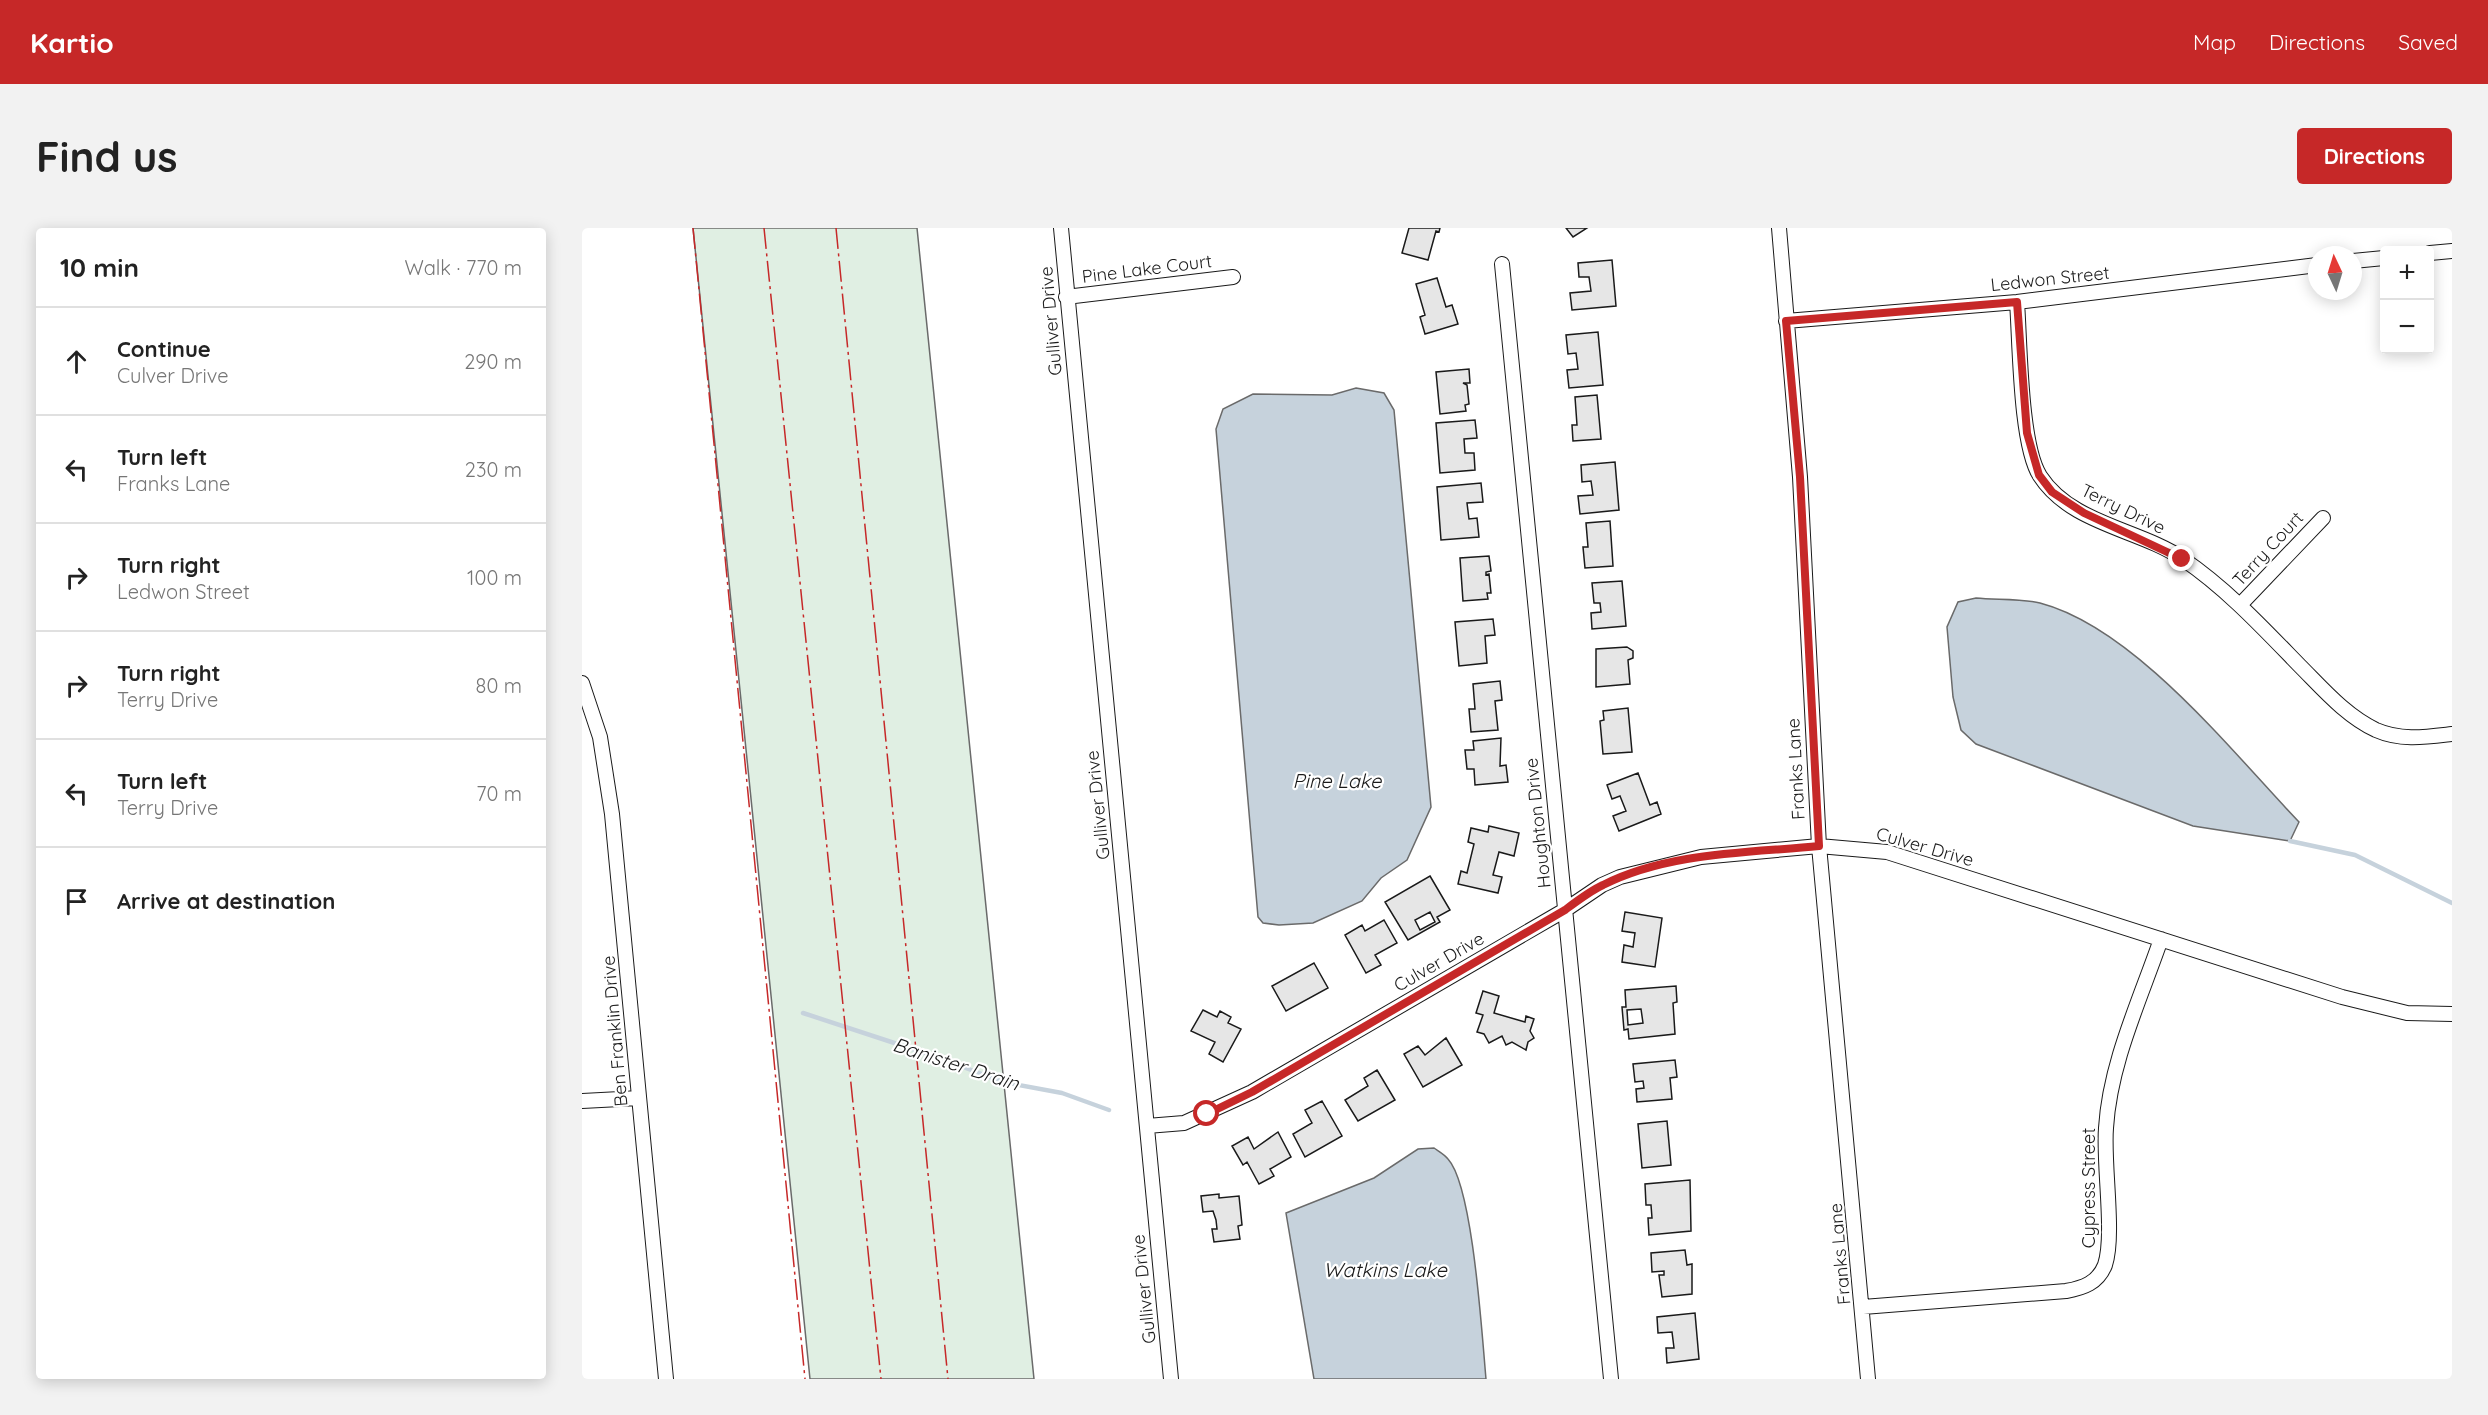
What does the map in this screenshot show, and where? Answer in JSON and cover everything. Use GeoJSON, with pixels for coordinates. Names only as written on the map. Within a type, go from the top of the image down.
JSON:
{"type":"FeatureCollection","features":[{"type":"Feature","properties":{"kind":"street","name":"Gulliver Drive"},"geometry":{"type":"LineString","coordinates":[[1061,228],[1171,1379]]}},
{"type":"Feature","properties":{"kind":"street","name":"Franks Lane"},"geometry":{"type":"LineString","coordinates":[[1779,228],[1800,477],[1819,846],[1868,1379]]}},
{"type":"Feature","properties":{"kind":"street"},"geometry":{"type":"LineString","coordinates":[[2434,253],[2452,251]]}},
{"type":"Feature","properties":{"kind":"street"},"geometry":{"type":"LineString","coordinates":[[2362,260],[2380,258]]}},
{"type":"Feature","properties":{"kind":"street","name":"Houghton Drive"},"geometry":{"type":"LineString","coordinates":[[1502,264],[1611,1379]]}},
{"type":"Feature","properties":{"kind":"street","name":"Ledwon Street"},"geometry":{"type":"LineString","coordinates":[[1786,321],[2017,302],[2308,266]]}},
{"type":"Feature","properties":{"kind":"street","name":"Pine Lake Court"},"geometry":{"type":"LineString","coordinates":[[1066,297],[1233,277]]}},
{"type":"Feature","properties":{"kind":"street","name":"Terry Drive"},"geometry":{"type":"LineString","coordinates":[[2017,302],[2027,433],[2039,475],[2052,492],[2118,530],[2175,554],[2240,605],[2325,691],[2358,720],[2376,730],[2400,737],[2415,738],[2452,734]]}},
{"type":"Feature","properties":{"kind":"street","name":"Terry Court"},"geometry":{"type":"LineString","coordinates":[[2240,605],[2323,518]]}},
{"type":"Feature","properties":{"kind":"street","name":"Ben Franklin Drive"},"geometry":{"type":"LineString","coordinates":[[582,683],[597,722],[607,779],[666,1379]]}},
{"type":"Feature","properties":{"kind":"street","name":"Culver Drive"},"geometry":{"type":"LineString","coordinates":[[1147,1126],[1184,1123],[1252,1092],[1565,910],[1602,885],[1637,871],[1701,857],[1819,846],[1887,852],[2382,1008],[2407,1013],[2452,1014]]}},
{"type":"Feature","properties":{"kind":"street","name":"Cypress Street"},"geometry":{"type":"LineString","coordinates":[[1863,1308],[2066,1291],[2084,1287],[2097,1278],[2106,1262],[2108,1247],[2105,1160],[2106,1128],[2112,1083],[2161,939]]}},
{"type":"Feature","properties":{"kind":"street"},"geometry":{"type":"LineString","coordinates":[[582,1101],[639,1098]]}},
{"type":"Feature","properties":{"kind":"green space"},"geometry":{"type":"Polygon","coordinates":[[[693,228],[917,228],[1034,1379],[810,1379],[693,228]]]}},
{"type":"Feature","properties":{"kind":"water","name":"Pine Lake"},"geometry":{"type":"Polygon","coordinates":[[[1356,388],[1384,393],[1394,410],[1431,807],[1407,860],[1381,878],[1362,901],[1313,923],[1279,925],[1263,923],[1258,917],[1216,429],[1223,409],[1253,394],[1332,395],[1356,388]]]}},
{"type":"Feature","properties":{"kind":"water"},"geometry":{"type":"Polygon","coordinates":[[[1976,598],[2032,601],[2076,617],[2111,638],[2146,665],[2213,729],[2299,822],[2290,841],[2193,826],[1976,744],[1961,730],[1953,697],[1947,627],[1958,602],[1976,598]]]}},
{"type":"Feature","properties":{"kind":"water","name":"Watkins Lake"},"geometry":{"type":"Polygon","coordinates":[[[1434,1148],[1448,1159],[1457,1174],[1464,1199],[1475,1263],[1486,1379],[1314,1379],[1286,1213],[1374,1178],[1418,1149],[1434,1148]]]}},
{"type":"Feature","properties":{"kind":"building"},"geometry":{"type":"Polygon","coordinates":[[[1409,228],[1440,228],[1439,232],[1436,231],[1428,260],[1402,253],[1409,228]]]}},
{"type":"Feature","properties":{"kind":"building"},"geometry":{"type":"Polygon","coordinates":[[[1566,228],[1587,228],[1573,237],[1566,228]]]}},
{"type":"Feature","properties":{"kind":"building"},"geometry":{"type":"Polygon","coordinates":[[[1612,260],[1616,306],[1572,310],[1570,293],[1591,291],[1589,277],[1579,277],[1578,263],[1612,260]]]}},
{"type":"Feature","properties":{"kind":"building"},"geometry":{"type":"Polygon","coordinates":[[[1437,278],[1446,307],[1452,305],[1458,324],[1425,334],[1420,317],[1425,315],[1416,284],[1437,278]]]}},
{"type":"Feature","properties":{"kind":"building"},"geometry":{"type":"Polygon","coordinates":[[[1598,332],[1603,385],[1569,388],[1567,370],[1578,369],[1576,353],[1568,354],[1566,335],[1598,332]]]}},
{"type":"Feature","properties":{"kind":"building"},"geometry":{"type":"Polygon","coordinates":[[[1469,369],[1470,383],[1463,383],[1467,385],[1469,404],[1465,405],[1466,411],[1440,414],[1436,372],[1469,369]]]}},
{"type":"Feature","properties":{"kind":"building"},"geometry":{"type":"Polygon","coordinates":[[[1597,395],[1601,439],[1573,441],[1572,425],[1577,425],[1575,397],[1597,395]]]}},
{"type":"Feature","properties":{"kind":"building"},"geometry":{"type":"Polygon","coordinates":[[[1475,420],[1477,438],[1464,439],[1465,453],[1474,453],[1475,470],[1440,473],[1436,423],[1475,420]]]}},
{"type":"Feature","properties":{"kind":"building"},"geometry":{"type":"Polygon","coordinates":[[[1615,462],[1619,510],[1580,514],[1578,496],[1593,495],[1591,481],[1582,482],[1581,465],[1615,462]]]}},
{"type":"Feature","properties":{"kind":"building"},"geometry":{"type":"Polygon","coordinates":[[[1481,483],[1483,502],[1467,503],[1469,519],[1477,518],[1479,537],[1441,540],[1437,487],[1481,483]]]}},
{"type":"Feature","properties":{"kind":"building"},"geometry":{"type":"Polygon","coordinates":[[[1610,521],[1613,566],[1585,568],[1583,547],[1588,547],[1586,523],[1610,521]]]}},
{"type":"Feature","properties":{"kind":"building"},"geometry":{"type":"Polygon","coordinates":[[[1489,556],[1491,571],[1486,572],[1486,575],[1489,574],[1491,593],[1487,593],[1488,599],[1463,601],[1460,558],[1489,556]]]}},
{"type":"Feature","properties":{"kind":"building"},"geometry":{"type":"Polygon","coordinates":[[[1622,581],[1626,626],[1592,629],[1591,613],[1601,612],[1600,603],[1594,603],[1592,583],[1622,581]]]}},
{"type":"Feature","properties":{"kind":"building"},"geometry":{"type":"Polygon","coordinates":[[[1493,619],[1495,635],[1485,636],[1487,663],[1459,666],[1455,622],[1493,619]]]}},
{"type":"Feature","properties":{"kind":"building"},"geometry":{"type":"Polygon","coordinates":[[[1627,647],[1633,651],[1633,658],[1628,660],[1630,684],[1596,687],[1596,649],[1627,647]]]}},
{"type":"Feature","properties":{"kind":"building"},"geometry":{"type":"Polygon","coordinates":[[[1500,681],[1502,700],[1495,701],[1498,730],[1471,732],[1469,709],[1475,709],[1473,684],[1500,681]]]}},
{"type":"Feature","properties":{"kind":"building"},"geometry":{"type":"Polygon","coordinates":[[[1628,708],[1632,752],[1603,754],[1600,721],[1604,720],[1603,711],[1628,708]]]}},
{"type":"Feature","properties":{"kind":"building"},"geometry":{"type":"Polygon","coordinates":[[[1501,738],[1500,766],[1506,765],[1508,782],[1475,785],[1474,769],[1467,769],[1465,750],[1474,750],[1473,741],[1501,738]]]}},
{"type":"Feature","properties":{"kind":"building"},"geometry":{"type":"Polygon","coordinates":[[[1638,773],[1650,805],[1657,802],[1661,814],[1619,831],[1613,816],[1626,811],[1620,796],[1612,799],[1607,785],[1638,773]]]}},
{"type":"Feature","properties":{"kind":"building"},"geometry":{"type":"Polygon","coordinates":[[[1489,826],[1519,833],[1514,856],[1499,852],[1493,875],[1502,877],[1498,893],[1458,884],[1461,871],[1467,873],[1474,844],[1468,842],[1471,828],[1488,832],[1489,826]]]}},
{"type":"Feature","properties":{"kind":"building"},"geometry":{"type":"Polygon","coordinates":[[[1430,876],[1450,910],[1437,917],[1440,922],[1408,940],[1385,902],[1430,876]],[[1430,912],[1415,920],[1420,930],[1435,922],[1430,912]]]}},
{"type":"Feature","properties":{"kind":"building"},"geometry":{"type":"Polygon","coordinates":[[[1625,912],[1662,918],[1655,967],[1622,962],[1624,945],[1633,947],[1635,933],[1622,931],[1625,912]]]}},
{"type":"Feature","properties":{"kind":"building"},"geometry":{"type":"Polygon","coordinates":[[[1384,920],[1397,943],[1375,955],[1381,965],[1366,973],[1345,935],[1362,925],[1365,931],[1384,920]]]}},
{"type":"Feature","properties":{"kind":"building"},"geometry":{"type":"Polygon","coordinates":[[[1314,963],[1328,988],[1286,1011],[1272,986],[1314,963]]]}},
{"type":"Feature","properties":{"kind":"building"},"geometry":{"type":"Polygon","coordinates":[[[1676,986],[1677,1002],[1673,1003],[1675,1034],[1629,1039],[1628,1029],[1624,1030],[1622,1007],[1626,1007],[1625,990],[1676,986]],[[1641,1009],[1627,1010],[1628,1025],[1643,1023],[1641,1009]]]}},
{"type":"Feature","properties":{"kind":"building"},"geometry":{"type":"Polygon","coordinates":[[[1483,991],[1499,996],[1494,1013],[1525,1022],[1526,1016],[1534,1019],[1530,1031],[1534,1038],[1528,1042],[1526,1050],[1512,1042],[1506,1045],[1502,1036],[1489,1043],[1484,1034],[1477,1032],[1483,1015],[1476,1013],[1483,991]]]}},
{"type":"Feature","properties":{"kind":"building"},"geometry":{"type":"Polygon","coordinates":[[[1203,1010],[1217,1017],[1220,1011],[1231,1017],[1228,1023],[1241,1029],[1223,1062],[1209,1054],[1215,1042],[1191,1031],[1203,1010]]]}},
{"type":"Feature","properties":{"kind":"building"},"geometry":{"type":"Polygon","coordinates":[[[1446,1038],[1462,1065],[1423,1087],[1404,1054],[1418,1046],[1425,1055],[1446,1038]]]}},
{"type":"Feature","properties":{"kind":"building"},"geometry":{"type":"Polygon","coordinates":[[[1675,1060],[1677,1077],[1670,1078],[1672,1099],[1637,1102],[1636,1089],[1644,1088],[1643,1081],[1635,1082],[1633,1064],[1675,1060]]]}},
{"type":"Feature","properties":{"kind":"building"},"geometry":{"type":"Polygon","coordinates":[[[1377,1070],[1395,1100],[1358,1121],[1345,1100],[1368,1086],[1364,1078],[1377,1070]]]}},
{"type":"Feature","properties":{"kind":"building"},"geometry":{"type":"Polygon","coordinates":[[[1322,1101],[1342,1136],[1305,1157],[1293,1134],[1312,1123],[1305,1110],[1322,1101]]]}},
{"type":"Feature","properties":{"kind":"building"},"geometry":{"type":"Polygon","coordinates":[[[1667,1121],[1671,1165],[1642,1168],[1638,1124],[1667,1121]]]}},
{"type":"Feature","properties":{"kind":"building"},"geometry":{"type":"Polygon","coordinates":[[[1278,1132],[1291,1157],[1270,1169],[1274,1176],[1259,1184],[1247,1162],[1243,1165],[1232,1146],[1248,1137],[1254,1149],[1278,1132]]]}},
{"type":"Feature","properties":{"kind":"building"},"geometry":{"type":"Polygon","coordinates":[[[1690,1180],[1691,1231],[1649,1235],[1648,1218],[1652,1218],[1651,1205],[1646,1205],[1645,1184],[1690,1180]]]}},
{"type":"Feature","properties":{"kind":"building"},"geometry":{"type":"Polygon","coordinates":[[[1219,1194],[1219,1198],[1239,1196],[1242,1225],[1238,1226],[1240,1239],[1214,1242],[1212,1229],[1217,1229],[1216,1220],[1213,1211],[1203,1212],[1201,1196],[1219,1194]]]}},
{"type":"Feature","properties":{"kind":"building"},"geometry":{"type":"Polygon","coordinates":[[[1685,1250],[1687,1265],[1692,1264],[1692,1294],[1662,1297],[1659,1275],[1664,1275],[1664,1271],[1652,1272],[1651,1253],[1685,1250]]]}},
{"type":"Feature","properties":{"kind":"building"},"geometry":{"type":"Polygon","coordinates":[[[1695,1313],[1699,1359],[1667,1363],[1666,1348],[1674,1348],[1672,1332],[1658,1333],[1657,1317],[1695,1313]]]}},
{"type":"Feature","properties":{"kind":"waterway"},"geometry":{"type":"LineString","coordinates":[[2290,841],[2355,855],[2452,903]]}},
{"type":"Feature","properties":{"kind":"waterway","name":"Banister Drain"},"geometry":{"type":"LineString","coordinates":[[803,1013],[934,1056],[1003,1082],[1062,1093],[1109,1110]]}},
{"type":"Feature","properties":{"kind":"power"},"geometry":{"type":"LineString","coordinates":[[693,228],[805,1379]]}},
{"type":"Feature","properties":{"kind":"power"},"geometry":{"type":"LineString","coordinates":[[764,228],[881,1379]]}},
{"type":"Feature","properties":{"kind":"power"},"geometry":{"type":"LineString","coordinates":[[836,228],[948,1379]]}},
{"type":"Feature","properties":{"kind":"route"},"geometry":{"type":"LineString","coordinates":[[1207,1114],[1252,1092],[1565,910],[1602,885],[1620,877],[1701,857],[1819,846],[1800,477],[1786,321],[2017,302],[2027,433],[2031,454],[2039,475],[2052,492],[2084,513],[2118,530],[2148,541],[2182,559]]}}]}
